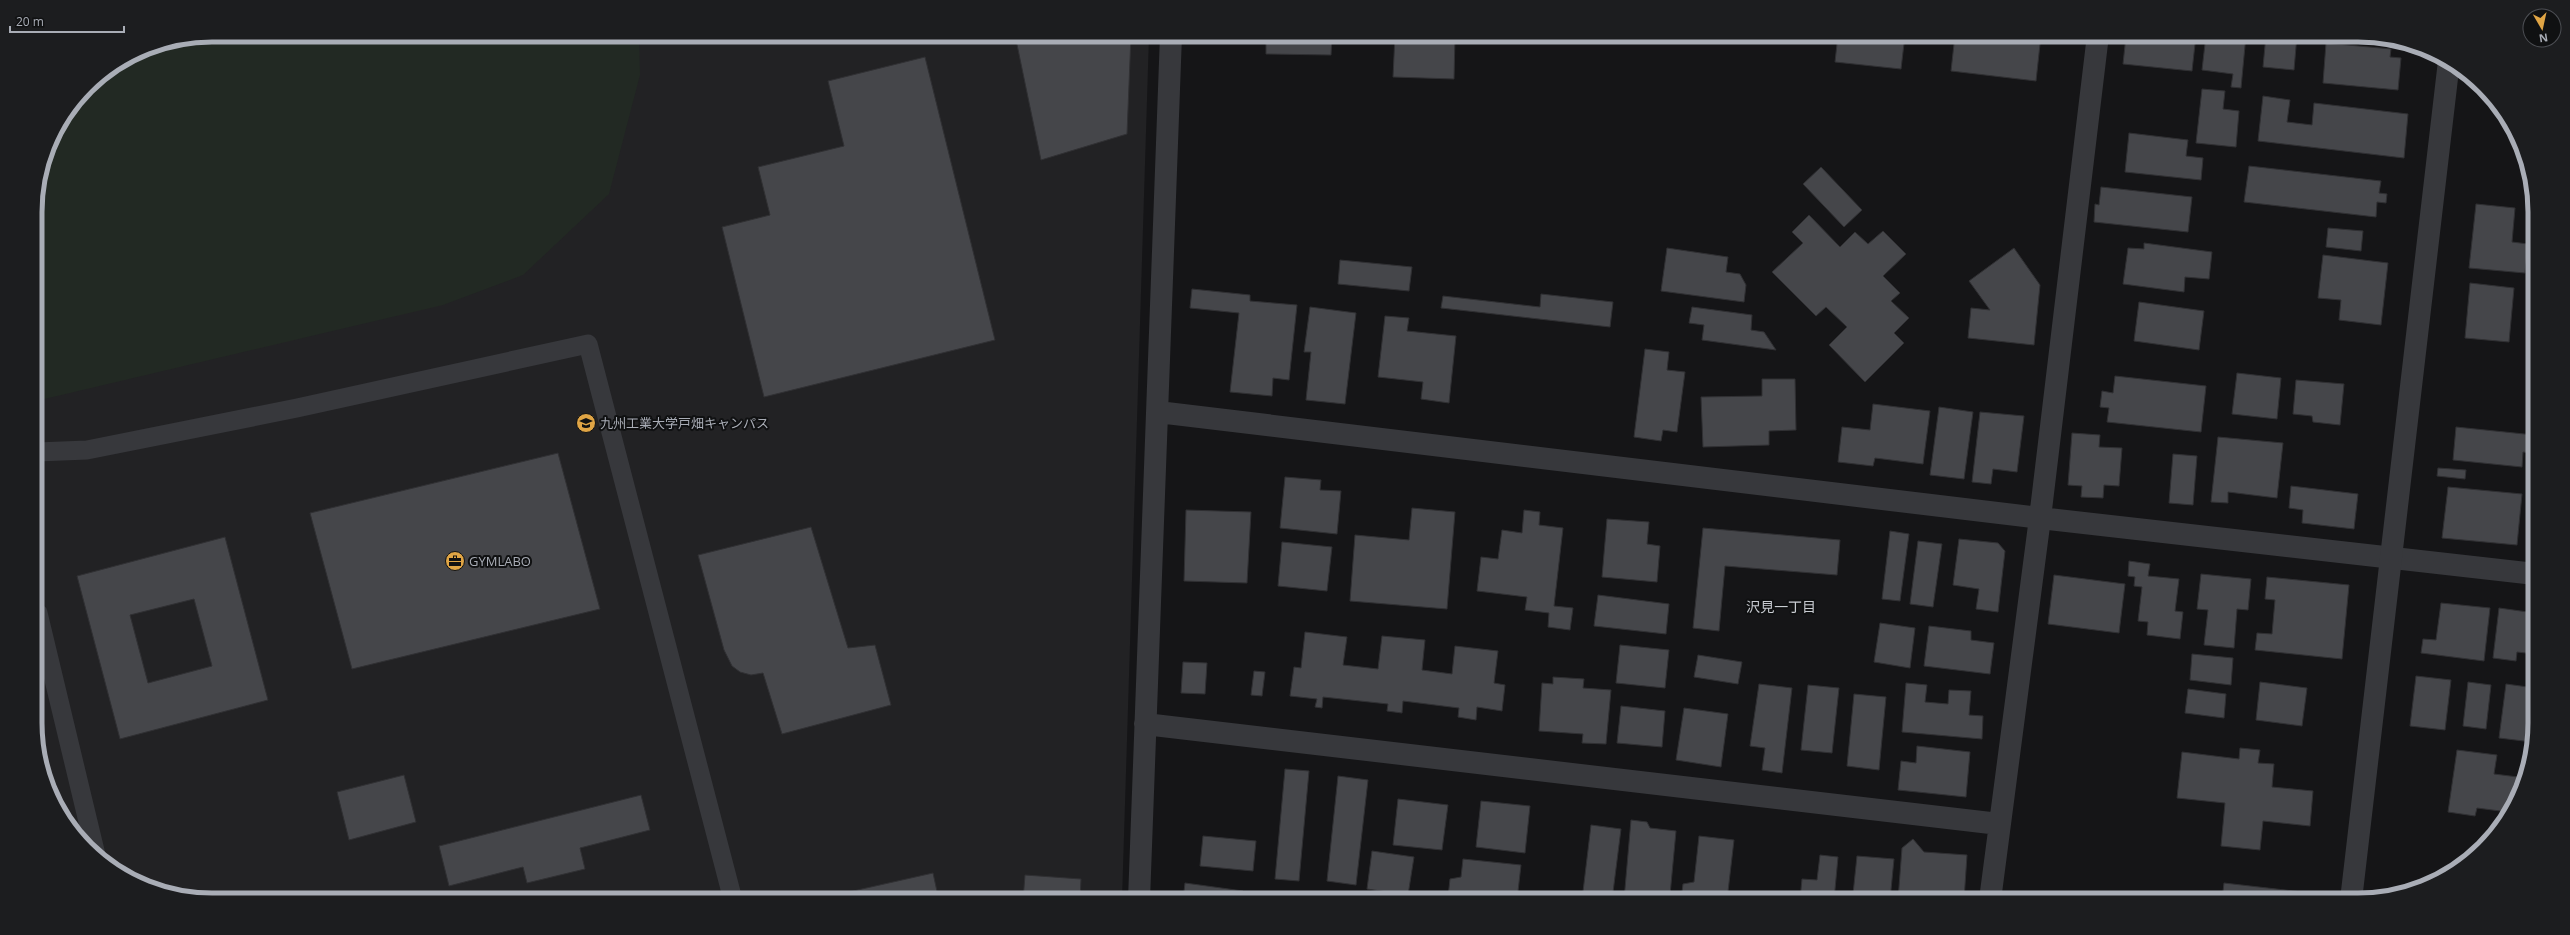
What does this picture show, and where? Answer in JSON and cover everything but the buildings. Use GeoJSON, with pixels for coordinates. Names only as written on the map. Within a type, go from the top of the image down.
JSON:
{"type":"FeatureCollection","features":[{"type":"Feature","properties":{"kind":"street"},"geometry":{"type":"LineString","coordinates":[[1138,893],[1158,412],[1171,42]]}},
{"type":"Feature","properties":{"kind":"street"},"geometry":{"type":"LineString","coordinates":[[1991,893],[2040,518],[2097,42]]}},
{"type":"Feature","properties":{"kind":"street"},"geometry":{"type":"LineString","coordinates":[[2352,893],[2389,558],[2448,68]]}},
{"type":"Feature","properties":{"kind":"street"},"geometry":{"type":"LineString","coordinates":[[1158,412],[2040,518],[2528,573]]}},
{"type":"Feature","properties":{"kind":"street"},"geometry":{"type":"LineString","coordinates":[[1145,724],[1999,824]]}},
{"type":"Feature","properties":{"kind":"lane"},"geometry":{"type":"LineString","coordinates":[[42,452],[87,450],[297,408],[588,344],[731,893]]}},
{"type":"Feature","properties":{"kind":"lane"},"geometry":{"type":"LineString","coordinates":[[42,630],[93,844]]}},
{"type":"Feature","properties":{"kind":"shaded area","name":"九州工業大学戸畑キャンパス"},"geometry":{"type":"Polygon","coordinates":[[[201,42],[1149,42],[1122,893],[201,893],[179,890],[157,884],[127,870],[100,851],[77,826],[65,808],[51,778],[45,756],[42,734],[42,201],[45,179],[51,157],[65,127],[84,100],[109,77],[127,65],[157,51],[179,45],[201,42]]]}},
{"type":"Feature","properties":{"kind":"shaded area"},"geometry":{"type":"Polygon","coordinates":[[[201,42],[639,42],[640,75],[609,194],[523,275],[443,305],[42,400],[42,201],[45,179],[51,157],[65,127],[77,109],[100,84],[127,65],[147,55],[179,45],[201,42]]]}},
{"type":"Feature","properties":{"kind":"place","name":"九州工業大学戸畑キャンパス"},"geometry":{"type":"Point","coordinates":[586,423]}},
{"type":"Feature","properties":{"kind":"place","name":"GYMLABO"},"geometry":{"type":"Point","coordinates":[455,561]}},
{"type":"Feature","properties":{"kind":"district","name":"沢見一丁目"},"geometry":{"type":"Point","coordinates":[1781,607]}}]}
